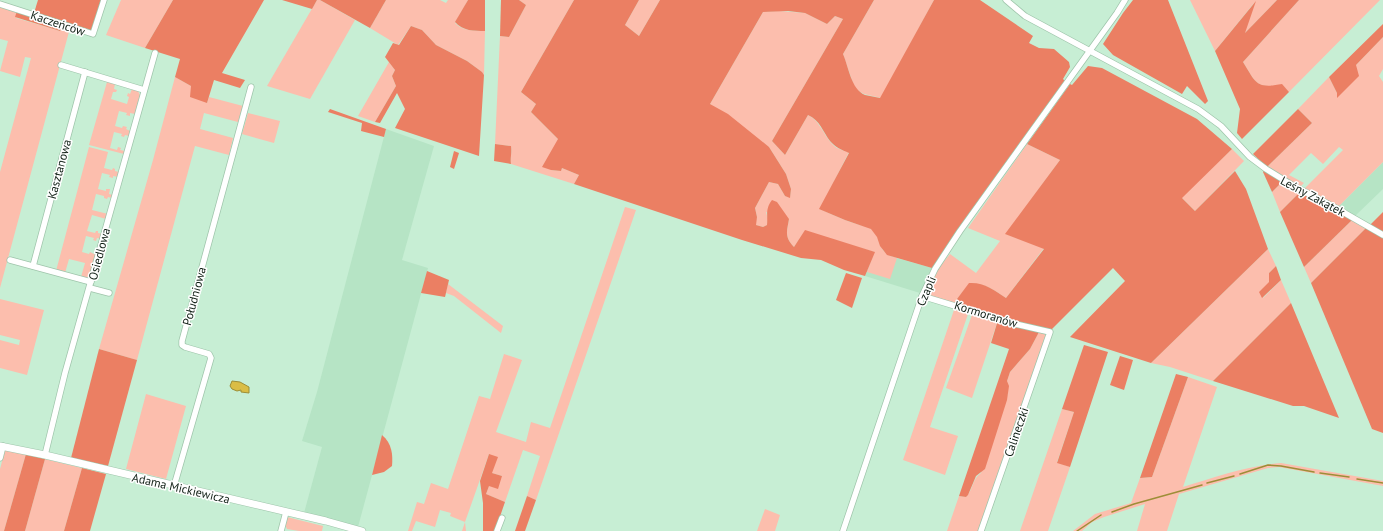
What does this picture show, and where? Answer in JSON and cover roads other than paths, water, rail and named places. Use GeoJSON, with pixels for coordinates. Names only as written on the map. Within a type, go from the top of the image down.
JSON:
{"type":"FeatureCollection","features":[{"type":"Feature","properties":{"kind":"street","name":"Kaczeńców"},"geometry":{"type":"LineString","coordinates":[[0,4],[93,34],[104,0]]}},
{"type":"Feature","properties":{"kind":"street","name":"Leśny Zakątek"},"geometry":{"type":"LineString","coordinates":[[1006,0],[1025,16],[1198,109],[1221,126],[1246,153],[1266,169],[1383,235]]}},
{"type":"Feature","properties":{"kind":"street","name":"Czapli"},"geometry":{"type":"LineString","coordinates":[[843,531],[922,296],[935,269],[960,231],[1125,0]]}},
{"type":"Feature","properties":{"kind":"street","name":"Osiedlowa"},"geometry":{"type":"LineString","coordinates":[[45,455],[65,373],[91,285],[154,53]]}},
{"type":"Feature","properties":{"kind":"street"},"geometry":{"type":"LineString","coordinates":[[61,65],[144,90]]}},
{"type":"Feature","properties":{"kind":"street","name":"Kasztanowa"},"geometry":{"type":"LineString","coordinates":[[33,266],[85,72]]}},
{"type":"Feature","properties":{"kind":"street","name":"Południowa"},"geometry":{"type":"LineString","coordinates":[[174,486],[211,358],[209,354],[185,347],[182,345],[182,341],[251,87]]}},
{"type":"Feature","properties":{"kind":"street"},"geometry":{"type":"LineString","coordinates":[[10,260],[91,285],[109,293]]}},
{"type":"Feature","properties":{"kind":"street","name":"Kormoranów"},"geometry":{"type":"LineString","coordinates":[[922,296],[1011,323],[1050,332]]}},
{"type":"Feature","properties":{"kind":"street","name":"Calineczki"},"geometry":{"type":"LineString","coordinates":[[981,531],[1050,332]]}},
{"type":"Feature","properties":{"kind":"street"},"geometry":{"type":"LineString","coordinates":[[0,458],[2,446]]}},
{"type":"Feature","properties":{"kind":"street","name":"Adama Mickiewicza"},"geometry":{"type":"LineString","coordinates":[[2,446],[326,521],[362,531]]}},
{"type":"Feature","properties":{"kind":"street"},"geometry":{"type":"LineString","coordinates":[[282,531],[286,512]]}},
{"type":"Feature","properties":{"kind":"street"},"geometry":{"type":"LineString","coordinates":[[498,531],[502,518]]}},
{"type":"Feature","properties":{"kind":"waterway"},"geometry":{"type":"LineString","coordinates":[[1240,474],[1268,465],[1314,472]]}},
{"type":"Feature","properties":{"kind":"waterway"},"geometry":{"type":"LineString","coordinates":[[1320,473],[1349,477]]}},
{"type":"Feature","properties":{"kind":"waterway"},"geometry":{"type":"LineString","coordinates":[[1207,483],[1234,476]]}},
{"type":"Feature","properties":{"kind":"waterway"},"geometry":{"type":"LineString","coordinates":[[1357,479],[1383,483]]}},
{"type":"Feature","properties":{"kind":"waterway"},"geometry":{"type":"LineString","coordinates":[[1112,512],[1134,504],[1202,485]]}},
{"type":"Feature","properties":{"kind":"waterway"},"geometry":{"type":"LineString","coordinates":[[1077,531],[1101,515]]}}]}
